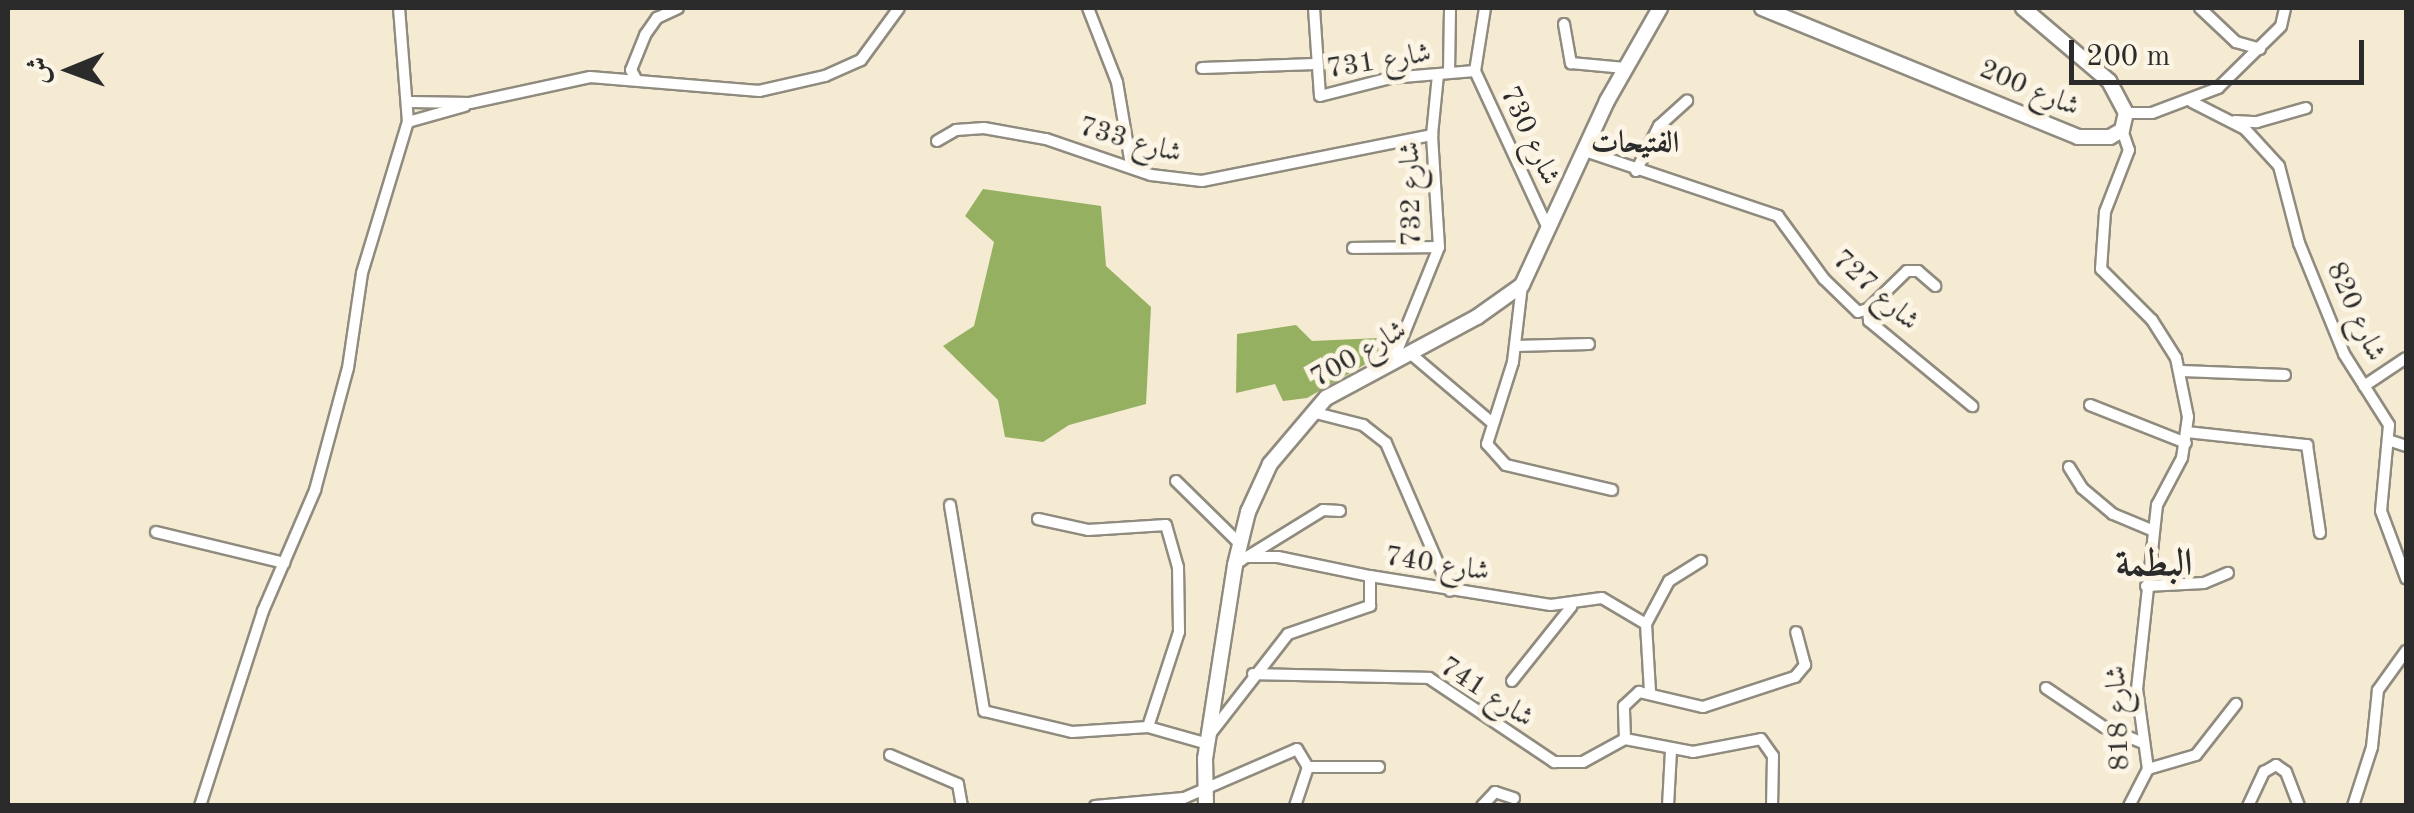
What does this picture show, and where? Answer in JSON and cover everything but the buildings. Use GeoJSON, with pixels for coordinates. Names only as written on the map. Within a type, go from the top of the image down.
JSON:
{"type":"FeatureCollection","features":[{"type":"Feature","properties":{"kind":"main road"},"geometry":{"type":"LineString","coordinates":[[1522,286],[1546,224],[1660,8]]}},
{"type":"Feature","properties":{"kind":"main road","name":"شارع 200"},"geometry":{"type":"LineString","coordinates":[[1762,8],[2078,137],[2110,138],[2122,130]]}},
{"type":"Feature","properties":{"kind":"main road","name":"شارع 200"},"geometry":{"type":"LineString","coordinates":[[2023,8],[2109,81],[2126,113]]}},
{"type":"Feature","properties":{"kind":"main road"},"geometry":{"type":"LineString","coordinates":[[2122,130],[2126,113]]}},
{"type":"Feature","properties":{"kind":"main road","name":"شارع 700"},"geometry":{"type":"LineString","coordinates":[[1206,806],[1209,739],[1240,556],[1264,476],[1311,412],[1522,286]]}},
{"type":"Feature","properties":{"kind":"street"},"geometry":{"type":"LineString","coordinates":[[200,806],[284,562],[314,490],[348,368],[362,273],[408,122],[410,102],[399,8]]}},
{"type":"Feature","properties":{"kind":"street"},"geometry":{"type":"LineString","coordinates":[[635,77],[638,58],[657,18],[678,8]]}},
{"type":"Feature","properties":{"kind":"street"},"geometry":{"type":"LineString","coordinates":[[408,122],[470,103],[590,78],[635,77],[759,91],[826,76],[869,52],[898,8]]}},
{"type":"Feature","properties":{"kind":"street"},"geometry":{"type":"LineString","coordinates":[[1088,8],[1117,82],[1132,165]]}},
{"type":"Feature","properties":{"kind":"street","name":"شارع 731"},"geometry":{"type":"LineString","coordinates":[[1314,8],[1317,92],[1326,98],[1380,79],[1475,72]]}},
{"type":"Feature","properties":{"kind":"street","name":"شارع 732"},"geometry":{"type":"LineString","coordinates":[[1392,363],[1439,247],[1432,135],[1450,8]]}},
{"type":"Feature","properties":{"kind":"street","name":"شارع 730"},"geometry":{"type":"LineString","coordinates":[[1485,8],[1475,72],[1546,224]]}},
{"type":"Feature","properties":{"kind":"street"},"geometry":{"type":"LineString","coordinates":[[2200,8],[2236,42],[2260,49]]}},
{"type":"Feature","properties":{"kind":"street"},"geometry":{"type":"LineString","coordinates":[[2126,113],[2152,114],[2192,102],[2240,72],[2281,26],[2285,8]]}},
{"type":"Feature","properties":{"kind":"street"},"geometry":{"type":"LineString","coordinates":[[1564,24],[1572,62],[1625,68]]}},
{"type":"Feature","properties":{"kind":"street"},"geometry":{"type":"LineString","coordinates":[[638,58],[650,80]]}},
{"type":"Feature","properties":{"kind":"street"},"geometry":{"type":"LineString","coordinates":[[1202,68],[1315,64]]}},
{"type":"Feature","properties":{"kind":"street"},"geometry":{"type":"LineString","coordinates":[[1636,171],[1659,126],[1688,101]]}},
{"type":"Feature","properties":{"kind":"street"},"geometry":{"type":"LineString","coordinates":[[410,102],[470,103]]}},
{"type":"Feature","properties":{"kind":"street","name":"شارع 820"},"geometry":{"type":"LineString","coordinates":[[2192,102],[2225,117],[2273,154],[2299,243],[2344,354],[2390,425],[2391,441]]}},
{"type":"Feature","properties":{"kind":"street"},"geometry":{"type":"LineString","coordinates":[[2225,117],[2258,122],[2306,108]]}},
{"type":"Feature","properties":{"kind":"street","name":"شارع 733"},"geometry":{"type":"LineString","coordinates":[[937,141],[956,130],[984,128],[1132,165],[1151,174],[1202,181],[1432,135]]}},
{"type":"Feature","properties":{"kind":"street"},"geometry":{"type":"LineString","coordinates":[[2122,130],[2129,150],[2105,212],[2101,269],[2152,320],[2182,371],[2186,437]]}},
{"type":"Feature","properties":{"kind":"street","name":"شارع 727"},"geometry":{"type":"LineString","coordinates":[[1585,151],[1778,216],[1824,278],[1858,312],[1868,308],[1869,321],[1972,406]]}},
{"type":"Feature","properties":{"kind":"street"},"geometry":{"type":"LineString","coordinates":[[1353,248],[1439,247]]}},
{"type":"Feature","properties":{"kind":"street"},"geometry":{"type":"LineString","coordinates":[[1868,308],[1907,271],[1924,274],[1935,286]]}},
{"type":"Feature","properties":{"kind":"street"},"geometry":{"type":"LineString","coordinates":[[1522,286],[1516,346],[1490,422],[1487,444],[1506,465],[1612,490]]}},
{"type":"Feature","properties":{"kind":"street"},"geometry":{"type":"LineString","coordinates":[[1516,346],[1589,344]]}},
{"type":"Feature","properties":{"kind":"street"},"geometry":{"type":"LineString","coordinates":[[1411,354],[1490,422]]}},
{"type":"Feature","properties":{"kind":"street"},"geometry":{"type":"LineString","coordinates":[[2364,386],[2406,358]]}},
{"type":"Feature","properties":{"kind":"street"},"geometry":{"type":"LineString","coordinates":[[2182,371],[2286,375]]}},
{"type":"Feature","properties":{"kind":"street"},"geometry":{"type":"LineString","coordinates":[[2090,405],[2186,437],[2307,446],[2320,533]]}},
{"type":"Feature","properties":{"kind":"street"},"geometry":{"type":"LineString","coordinates":[[1311,412],[1363,425],[1386,443],[1450,591]]}},
{"type":"Feature","properties":{"kind":"street","name":"شارع 818"},"geometry":{"type":"LineString","coordinates":[[2128,806],[2148,769],[2137,689],[2154,530],[2160,494],[2186,437]]}},
{"type":"Feature","properties":{"kind":"street"},"geometry":{"type":"LineString","coordinates":[[2406,446],[2391,441],[2381,510],[2406,578]]}},
{"type":"Feature","properties":{"kind":"street"},"geometry":{"type":"LineString","coordinates":[[2069,467],[2082,488],[2114,514],[2154,530]]}},
{"type":"Feature","properties":{"kind":"street"},"geometry":{"type":"LineString","coordinates":[[1176,482],[1240,556],[1314,562],[1370,576]]}},
{"type":"Feature","properties":{"kind":"street"},"geometry":{"type":"LineString","coordinates":[[950,504],[981,709],[1072,732],[1148,727],[1209,739]]}},
{"type":"Feature","properties":{"kind":"street"},"geometry":{"type":"LineString","coordinates":[[1240,556],[1323,510],[1340,511]]}},
{"type":"Feature","properties":{"kind":"street"},"geometry":{"type":"LineString","coordinates":[[1038,519],[1088,530],[1166,525],[1178,567],[1179,632],[1148,727]]}},
{"type":"Feature","properties":{"kind":"street"},"geometry":{"type":"LineString","coordinates":[[156,532],[284,562]]}},
{"type":"Feature","properties":{"kind":"street"},"geometry":{"type":"LineString","coordinates":[[1650,691],[1646,624],[1669,581],[1701,561]]}},
{"type":"Feature","properties":{"kind":"street"},"geometry":{"type":"LineString","coordinates":[[2146,586],[2204,583],[2228,572]]}},
{"type":"Feature","properties":{"kind":"street","name":"شارع 740"},"geometry":{"type":"LineString","coordinates":[[1209,739],[1253,674],[1288,634],[1366,610],[1372,600],[1370,576],[1571,607],[1583,598],[1602,598],[1646,624]]}},
{"type":"Feature","properties":{"kind":"street"},"geometry":{"type":"LineString","coordinates":[[1512,682],[1571,607]]}},
{"type":"Feature","properties":{"kind":"street"},"geometry":{"type":"LineString","coordinates":[[1772,806],[1774,756],[1761,739],[1741,738],[1710,751],[1671,751],[1625,739],[1628,700],[1650,691],[1703,707],[1777,685],[1802,671],[1796,632]]}},
{"type":"Feature","properties":{"kind":"street"},"geometry":{"type":"LineString","coordinates":[[2353,806],[2372,747],[2378,690],[2406,651]]}},
{"type":"Feature","properties":{"kind":"street","name":"شارع 741"},"geometry":{"type":"LineString","coordinates":[[1253,674],[1428,678],[1554,762],[1583,762],[1625,739]]}},
{"type":"Feature","properties":{"kind":"street"},"geometry":{"type":"LineString","coordinates":[[2046,688],[2104,727],[2143,743]]}},
{"type":"Feature","properties":{"kind":"street"},"geometry":{"type":"LineString","coordinates":[[2148,769],[2196,755],[2236,704]]}},
{"type":"Feature","properties":{"kind":"street"},"geometry":{"type":"LineString","coordinates":[[1095,806],[1184,798],[1297,749],[1308,767]]}},
{"type":"Feature","properties":{"kind":"street"},"geometry":{"type":"LineString","coordinates":[[1668,806],[1671,751]]}},
{"type":"Feature","properties":{"kind":"street"},"geometry":{"type":"LineString","coordinates":[[890,755],[958,784],[962,806]]}},
{"type":"Feature","properties":{"kind":"street"},"geometry":{"type":"LineString","coordinates":[[2248,806],[2264,772],[2276,766],[2286,772],[2300,806]]}},
{"type":"Feature","properties":{"kind":"street"},"geometry":{"type":"LineString","coordinates":[[1308,767],[1379,767]]}},
{"type":"Feature","properties":{"kind":"street"},"geometry":{"type":"LineString","coordinates":[[1294,806],[1308,767]]}},
{"type":"Feature","properties":{"kind":"street"},"geometry":{"type":"LineString","coordinates":[[1482,806],[1495,792],[1514,798]]}},
{"type":"Feature","properties":{"kind":"green space"},"geometry":{"type":"Polygon","coordinates":[[[983,189],[1101,206],[1106,266],[1151,307],[1146,404],[1069,425],[1043,442],[1005,437],[998,400],[943,346],[974,326],[994,242],[965,216],[983,189]]]}},
{"type":"Feature","properties":{"kind":"green space"},"geometry":{"type":"Polygon","coordinates":[[[1296,325],[1312,341],[1379,338],[1378,357],[1307,398],[1283,401],[1275,384],[1236,393],[1237,334],[1296,325]]]}},
{"type":"Feature","properties":{"kind":"district","name":"الفتيحات"},"geometry":{"type":"Point","coordinates":[1635,144]}},
{"type":"Feature","properties":{"kind":"district","name":"البطمة"},"geometry":{"type":"Point","coordinates":[2154,566]}}]}
